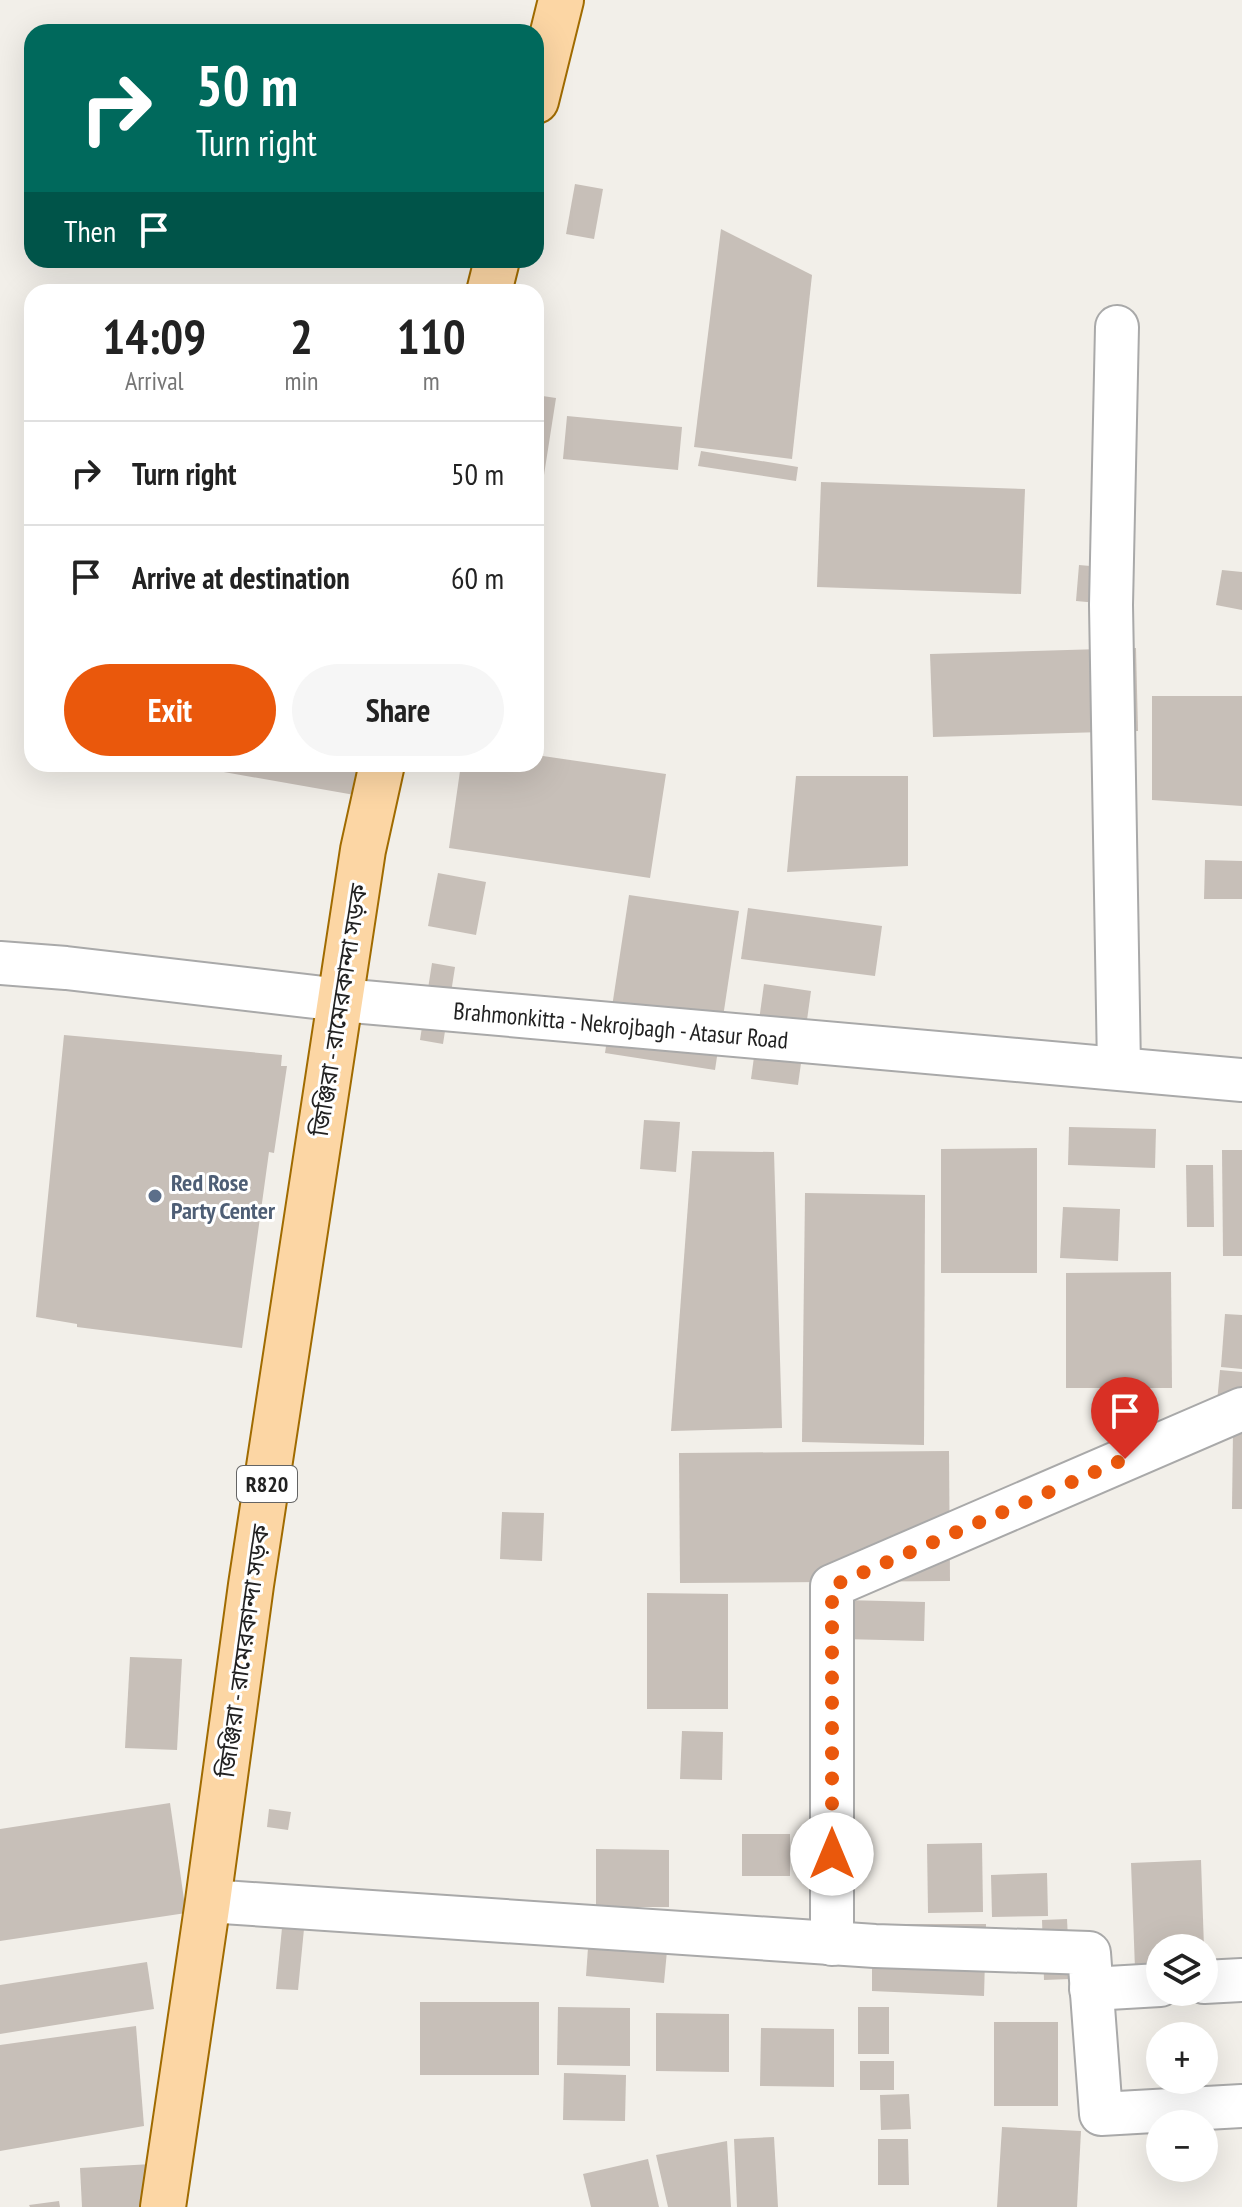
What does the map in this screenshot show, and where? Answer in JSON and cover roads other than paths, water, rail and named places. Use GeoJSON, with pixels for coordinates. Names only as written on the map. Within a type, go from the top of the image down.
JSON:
{"type":"FeatureCollection","features":[{"type":"Feature","properties":{"kind":"main road"},"geometry":{"type":"LineString","coordinates":[[544,69],[561,0]]}},
{"type":"Feature","properties":{"kind":"main road","name":"জিঞ্জিরা - রামেরকান্দা সড়ক"},"geometry":{"type":"LineString","coordinates":[[163,2207],[251,1585],[363,850],[380,772]]}},
{"type":"Feature","properties":{"kind":"street"},"geometry":{"type":"LineString","coordinates":[[1117,327],[1111,605],[1119,1068]]}},
{"type":"Feature","properties":{"kind":"street","name":"Brahmonkitta - Nekrojbagh - Atasur Road"},"geometry":{"type":"LineString","coordinates":[[0,963],[341,1000],[1242,1080]]}},
{"type":"Feature","properties":{"kind":"street"},"geometry":{"type":"LineString","coordinates":[[832,1944],[832,1586],[1242,1409]]}},
{"type":"Feature","properties":{"kind":"street"},"geometry":{"type":"LineString","coordinates":[[208,1901],[832,1944],[1089,1953],[1101,2114],[1242,2106]]}},
{"type":"Feature","properties":{"kind":"street"},"geometry":{"type":"LineString","coordinates":[[1218,1981],[1242,1980]]}},
{"type":"Feature","properties":{"kind":"street"},"geometry":{"type":"LineString","coordinates":[[1091,1989],[1146,1986]]}},
{"type":"Feature","properties":{"kind":"place","name":"Red Rose Party Center"},"geometry":{"type":"Point","coordinates":[155,1196]}}]}
